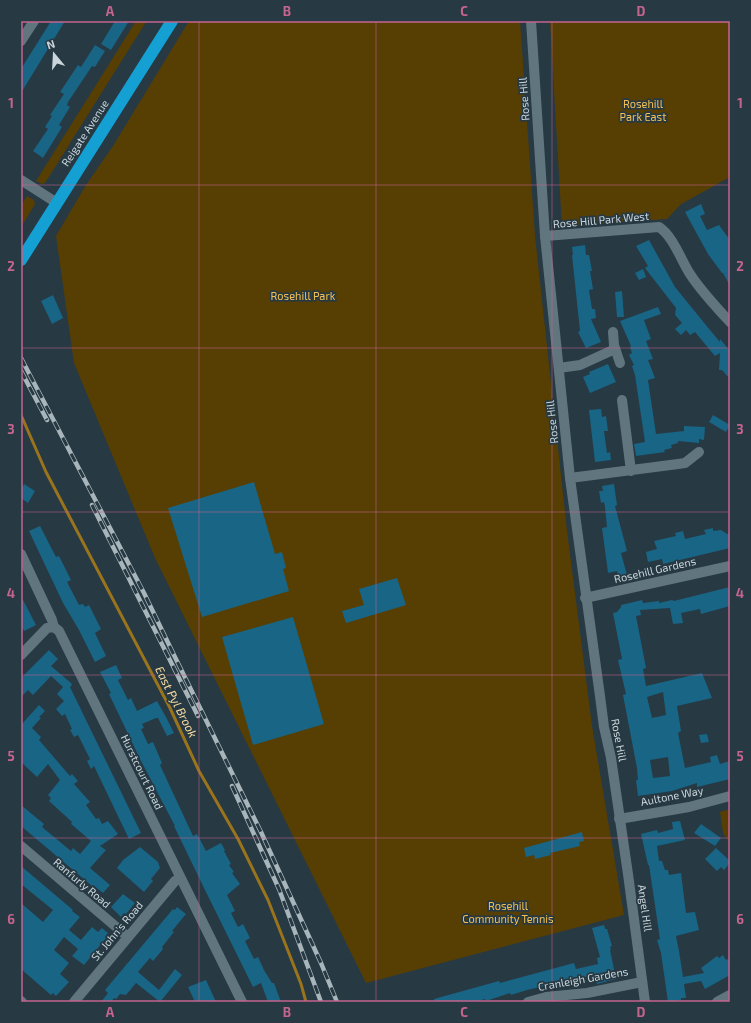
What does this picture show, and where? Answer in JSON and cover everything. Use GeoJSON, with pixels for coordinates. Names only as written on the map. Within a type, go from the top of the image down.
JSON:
{"type":"FeatureCollection","features":[{"type":"Feature","properties":{"kind":"highway","name":"Reigate Avenue"},"geometry":{"type":"LineString","coordinates":[[21,260],[172,21]]}},
{"type":"Feature","properties":{"kind":"street"},"geometry":{"type":"LineString","coordinates":[[23,35],[34,21]]}},
{"type":"Feature","properties":{"kind":"street","name":"Rose Hill"},"geometry":{"type":"LineString","coordinates":[[531,21],[545,236],[570,478],[585,598],[604,727],[611,758],[619,819]]}},
{"type":"Feature","properties":{"kind":"street"},"geometry":{"type":"LineString","coordinates":[[21,180],[57,203]]}},
{"type":"Feature","properties":{"kind":"street","name":"Rose Hill Park West"},"geometry":{"type":"LineString","coordinates":[[545,236],[659,227],[667,233],[700,288],[730,322]]}},
{"type":"Feature","properties":{"kind":"street"},"geometry":{"type":"LineString","coordinates":[[613,332],[615,349],[620,363]]}},
{"type":"Feature","properties":{"kind":"street"},"geometry":{"type":"LineString","coordinates":[[559,368],[580,365],[615,349]]}},
{"type":"Feature","properties":{"kind":"street"},"geometry":{"type":"LineString","coordinates":[[622,400],[631,471]]}},
{"type":"Feature","properties":{"kind":"street"},"geometry":{"type":"LineString","coordinates":[[570,478],[685,463],[699,452]]}},
{"type":"Feature","properties":{"kind":"street","name":"Hurstcourt Road"},"geometry":{"type":"LineString","coordinates":[[21,554],[54,627],[59,631],[242,1002]]}},
{"type":"Feature","properties":{"kind":"street","name":"Rosehill Gardens"},"geometry":{"type":"LineString","coordinates":[[585,598],[730,566]]}},
{"type":"Feature","properties":{"kind":"street"},"geometry":{"type":"LineString","coordinates":[[21,655],[47,628],[54,627]]}},
{"type":"Feature","properties":{"kind":"street","name":"Aultone Way"},"geometry":{"type":"LineString","coordinates":[[619,819],[689,807],[730,796]]}},
{"type":"Feature","properties":{"kind":"street","name":"Angel Hill"},"geometry":{"type":"LineString","coordinates":[[619,819],[645,1002]]}},
{"type":"Feature","properties":{"kind":"street","name":"Ranfurly Road"},"geometry":{"type":"LineString","coordinates":[[21,846],[128,937]]}},
{"type":"Feature","properties":{"kind":"street","name":"St. John's Road"},"geometry":{"type":"LineString","coordinates":[[74,1002],[175,881],[180,878]]}},
{"type":"Feature","properties":{"kind":"street","name":"Cranleigh Gardens"},"geometry":{"type":"LineString","coordinates":[[528,1002],[546,997],[587,993],[642,982]]}},
{"type":"Feature","properties":{"kind":"street"},"geometry":{"type":"LineString","coordinates":[[716,1002],[730,995]]}},
{"type":"Feature","properties":{"kind":"green space"},"geometry":{"type":"Polygon","coordinates":[[[136,21],[146,22],[45,183],[42,184],[36,181],[136,21]]]}},
{"type":"Feature","properties":{"kind":"green space","name":"Rosehill Park"},"geometry":{"type":"Polygon","coordinates":[[[189,21],[520,21],[535,236],[567,531],[592,726],[624,915],[366,983],[155,558],[74,363],[56,236],[86,185],[113,146],[189,21]]]}},
{"type":"Feature","properties":{"kind":"green space","name":"Rosehill Park East"},"geometry":{"type":"Polygon","coordinates":[[[550,21],[730,21],[730,177],[681,204],[667,219],[562,227],[550,21]]]}},
{"type":"Feature","properties":{"kind":"green space"},"geometry":{"type":"Polygon","coordinates":[[[27,196],[34,200],[35,204],[21,227],[21,206],[27,196]]]}},
{"type":"Feature","properties":{"kind":"green space"},"geometry":{"type":"Polygon","coordinates":[[[730,809],[730,843],[723,833],[720,812],[730,809]]]}},
{"type":"Feature","properties":{"kind":"building"},"geometry":{"type":"Polygon","coordinates":[[[51,21],[65,21],[21,93],[21,69],[51,21]]]}},
{"type":"Feature","properties":{"kind":"building"},"geometry":{"type":"Polygon","coordinates":[[[115,21],[129,21],[111,50],[101,44],[115,21]]]}},
{"type":"Feature","properties":{"kind":"building"},"geometry":{"type":"Polygon","coordinates":[[[95,45],[105,51],[95,67],[92,66],[68,102],[67,105],[70,107],[59,125],[62,127],[43,158],[33,151],[48,129],[45,127],[52,116],[50,115],[64,94],[60,92],[78,65],[81,67],[95,45]]]}},
{"type":"Feature","properties":{"kind":"building"},"geometry":{"type":"Polygon","coordinates":[[[701,204],[705,214],[700,216],[707,230],[719,225],[730,240],[730,286],[723,273],[708,254],[685,212],[701,204]]]}},
{"type":"Feature","properties":{"kind":"building"},"geometry":{"type":"Polygon","coordinates":[[[649,240],[675,287],[720,342],[720,339],[730,351],[730,379],[722,370],[719,370],[720,353],[715,356],[695,332],[690,335],[686,330],[681,335],[675,329],[682,323],[675,315],[676,308],[645,268],[648,266],[636,246],[649,240]]]}},
{"type":"Feature","properties":{"kind":"building"},"geometry":{"type":"Polygon","coordinates":[[[585,245],[586,255],[589,255],[592,271],[590,271],[593,289],[589,290],[592,309],[595,309],[596,318],[591,319],[601,342],[586,348],[578,332],[580,331],[572,255],[572,247],[585,245]]]}},
{"type":"Feature","properties":{"kind":"building"},"geometry":{"type":"Polygon","coordinates":[[[643,269],[646,277],[639,280],[635,273],[643,269]]]}},
{"type":"Feature","properties":{"kind":"building"},"geometry":{"type":"Polygon","coordinates":[[[622,291],[624,317],[617,317],[615,292],[622,291]]]}},
{"type":"Feature","properties":{"kind":"building"},"geometry":{"type":"Polygon","coordinates":[[[53,295],[63,318],[52,324],[41,301],[53,295]]]}},
{"type":"Feature","properties":{"kind":"building"},"geometry":{"type":"Polygon","coordinates":[[[658,307],[661,314],[644,320],[651,339],[646,341],[653,359],[648,360],[655,378],[648,380],[656,434],[684,431],[684,426],[705,427],[704,440],[699,439],[699,443],[678,441],[678,443],[671,445],[672,448],[664,450],[665,452],[636,456],[634,444],[645,442],[635,375],[632,366],[634,365],[629,355],[632,353],[631,346],[620,321],[658,307]]]}},
{"type":"Feature","properties":{"kind":"building"},"geometry":{"type":"Polygon","coordinates":[[[608,364],[616,382],[590,393],[583,377],[590,374],[589,372],[608,364]]]}},
{"type":"Feature","properties":{"kind":"building"},"geometry":{"type":"Polygon","coordinates":[[[601,409],[602,417],[606,416],[608,431],[604,431],[607,453],[610,452],[611,460],[595,462],[589,410],[601,409]]]}},
{"type":"Feature","properties":{"kind":"building"},"geometry":{"type":"Polygon","coordinates":[[[713,415],[730,425],[726,432],[709,422],[713,415]]]}},
{"type":"Feature","properties":{"kind":"building"},"geometry":{"type":"Polygon","coordinates":[[[254,482],[275,554],[282,552],[286,568],[283,569],[289,591],[202,617],[168,508],[254,482]]]}},
{"type":"Feature","properties":{"kind":"building"},"geometry":{"type":"Polygon","coordinates":[[[24,484],[35,491],[28,503],[21,498],[21,490],[24,484]]]}},
{"type":"Feature","properties":{"kind":"building"},"geometry":{"type":"Polygon","coordinates":[[[614,484],[617,505],[615,506],[627,551],[621,553],[627,575],[618,577],[617,571],[608,573],[602,528],[607,527],[605,507],[604,502],[601,503],[599,491],[603,491],[602,486],[614,484]]]}},
{"type":"Feature","properties":{"kind":"building"},"geometry":{"type":"Polygon","coordinates":[[[40,526],[56,557],[59,556],[71,580],[67,582],[79,605],[83,604],[85,607],[89,605],[101,629],[95,633],[106,656],[95,662],[63,603],[29,531],[40,526]]]}},
{"type":"Feature","properties":{"kind":"building"},"geometry":{"type":"Polygon","coordinates":[[[713,528],[713,531],[721,530],[727,534],[730,533],[730,548],[663,564],[662,559],[648,562],[646,552],[657,549],[654,541],[676,536],[675,533],[683,531],[685,539],[706,534],[704,530],[713,528]]]}},
{"type":"Feature","properties":{"kind":"building"},"geometry":{"type":"Polygon","coordinates":[[[397,578],[406,605],[346,623],[342,611],[364,605],[359,589],[397,578]]]}},
{"type":"Feature","properties":{"kind":"building"},"geometry":{"type":"Polygon","coordinates":[[[730,587],[730,606],[701,614],[700,609],[681,613],[683,623],[673,624],[670,608],[640,610],[641,615],[636,616],[646,668],[643,669],[646,686],[702,673],[712,698],[677,706],[681,731],[678,733],[685,768],[711,762],[710,757],[717,755],[720,764],[730,761],[730,779],[697,787],[697,783],[672,791],[638,796],[636,780],[638,780],[637,768],[623,695],[626,694],[618,660],[622,659],[613,613],[617,612],[621,605],[642,600],[643,603],[674,601],[730,587]],[[663,692],[647,697],[652,718],[666,715],[663,692]],[[668,757],[650,760],[653,778],[670,776],[668,757]]]}},
{"type":"Feature","properties":{"kind":"building"},"geometry":{"type":"Polygon","coordinates":[[[21,596],[36,625],[24,631],[21,625],[21,596]]]}},
{"type":"Feature","properties":{"kind":"building"},"geometry":{"type":"Polygon","coordinates":[[[293,617],[324,724],[253,745],[222,637],[293,617]]]}},
{"type":"Feature","properties":{"kind":"building"},"geometry":{"type":"Polygon","coordinates":[[[49,650],[58,659],[51,666],[71,683],[72,685],[70,687],[141,833],[129,839],[94,766],[91,769],[87,761],[90,759],[78,735],[74,737],[65,714],[62,716],[56,709],[64,701],[57,694],[63,687],[51,676],[33,695],[28,690],[21,697],[21,678],[49,650]]]}},
{"type":"Feature","properties":{"kind":"building"},"geometry":{"type":"Polygon","coordinates":[[[116,665],[122,678],[118,680],[128,700],[131,698],[137,711],[157,701],[174,733],[167,736],[158,718],[142,724],[144,728],[141,729],[148,744],[153,742],[162,763],[160,765],[193,836],[197,834],[206,851],[221,843],[225,850],[224,851],[231,864],[229,865],[234,872],[232,873],[240,884],[227,895],[235,911],[231,913],[238,927],[243,924],[250,938],[245,941],[254,959],[258,957],[272,983],[274,983],[281,1002],[268,1002],[261,983],[253,987],[175,826],[140,759],[109,694],[111,693],[100,672],[116,665]]]}},
{"type":"Feature","properties":{"kind":"building"},"geometry":{"type":"Polygon","coordinates":[[[39,705],[45,711],[32,728],[41,737],[39,740],[70,776],[72,774],[78,781],[74,784],[90,802],[86,805],[96,819],[99,818],[102,824],[108,821],[118,834],[100,846],[106,850],[90,868],[110,885],[103,893],[93,885],[92,886],[21,826],[21,805],[44,824],[42,827],[71,851],[73,848],[80,854],[91,841],[71,824],[72,822],[49,801],[51,798],[48,795],[60,780],[48,764],[37,777],[21,762],[21,725],[39,705]]]}},
{"type":"Feature","properties":{"kind":"building"},"geometry":{"type":"Polygon","coordinates":[[[707,734],[709,742],[701,743],[699,735],[707,734]]]}},
{"type":"Feature","properties":{"kind":"building"},"geometry":{"type":"Polygon","coordinates":[[[680,821],[685,840],[657,846],[659,861],[662,861],[665,870],[668,870],[669,875],[681,873],[686,913],[695,912],[699,930],[676,936],[683,977],[704,973],[701,968],[717,956],[719,958],[723,955],[726,960],[730,958],[730,975],[705,989],[701,981],[684,984],[686,998],[668,1002],[661,953],[657,940],[660,939],[649,865],[641,834],[657,830],[658,833],[673,829],[672,822],[680,821]]]}},
{"type":"Feature","properties":{"kind":"building"},"geometry":{"type":"Polygon","coordinates":[[[701,824],[721,838],[715,846],[694,833],[701,824]]]}},
{"type":"Feature","properties":{"kind":"building"},"geometry":{"type":"Polygon","coordinates":[[[582,832],[584,841],[579,842],[580,846],[550,853],[551,855],[535,859],[534,855],[526,857],[524,848],[582,832]]]}},
{"type":"Feature","properties":{"kind":"building"},"geometry":{"type":"Polygon","coordinates":[[[140,847],[158,862],[160,868],[151,879],[153,881],[144,892],[117,868],[123,860],[140,847]]]}},
{"type":"Feature","properties":{"kind":"building"},"geometry":{"type":"Polygon","coordinates":[[[716,848],[730,861],[724,870],[721,867],[717,871],[705,859],[716,848]]]}},
{"type":"Feature","properties":{"kind":"building"},"geometry":{"type":"Polygon","coordinates":[[[21,866],[80,917],[69,930],[81,940],[92,927],[98,932],[102,928],[108,933],[105,937],[106,938],[84,965],[72,956],[78,949],[64,937],[54,950],[69,963],[60,974],[69,982],[56,996],[53,993],[51,995],[21,969],[21,903],[43,922],[53,910],[21,884],[21,866]]]}},
{"type":"Feature","properties":{"kind":"building"},"geometry":{"type":"Polygon","coordinates":[[[123,894],[135,903],[126,914],[124,913],[121,917],[111,907],[123,894]]]}},
{"type":"Feature","properties":{"kind":"building"},"geometry":{"type":"Polygon","coordinates":[[[177,907],[186,914],[172,931],[174,932],[162,947],[163,949],[153,961],[150,958],[138,972],[159,990],[175,969],[182,975],[160,1002],[136,983],[126,995],[120,994],[111,1002],[101,1002],[108,993],[105,990],[173,909],[175,910],[177,907]]]}},
{"type":"Feature","properties":{"kind":"building"},"geometry":{"type":"Polygon","coordinates":[[[604,925],[605,929],[607,929],[612,946],[610,947],[610,950],[616,979],[597,984],[594,975],[511,995],[510,993],[486,1001],[485,999],[475,1002],[435,1002],[434,999],[499,981],[500,983],[574,963],[576,969],[598,964],[597,958],[600,957],[592,928],[604,925]]]}},
{"type":"Feature","properties":{"kind":"building"},"geometry":{"type":"Polygon","coordinates":[[[206,980],[216,1002],[195,1002],[188,987],[206,980]]]}},
{"type":"Feature","properties":{"kind":"waterway","name":"East Pyl Brook"},"geometry":{"type":"LineString","coordinates":[[21,415],[46,472],[170,708],[199,771],[238,839],[268,900],[301,984],[306,1002]]}},
{"type":"Feature","properties":{"kind":"railway"},"geometry":{"type":"LineString","coordinates":[[21,358],[144,593],[261,832],[321,963],[337,1002]]}},
{"type":"Feature","properties":{"kind":"railway"},"geometry":{"type":"LineString","coordinates":[[21,371],[47,420]]}},
{"type":"Feature","properties":{"kind":"railway"},"geometry":{"type":"LineString","coordinates":[[92,505],[198,716]]}},
{"type":"Feature","properties":{"kind":"railway"},"geometry":{"type":"LineString","coordinates":[[232,786],[279,889],[321,1002]]}},
{"type":"Feature","properties":{"kind":"park label","name":"Rosehill Community Tennis"},"geometry":{"type":"Point","coordinates":[508,912]}}]}
